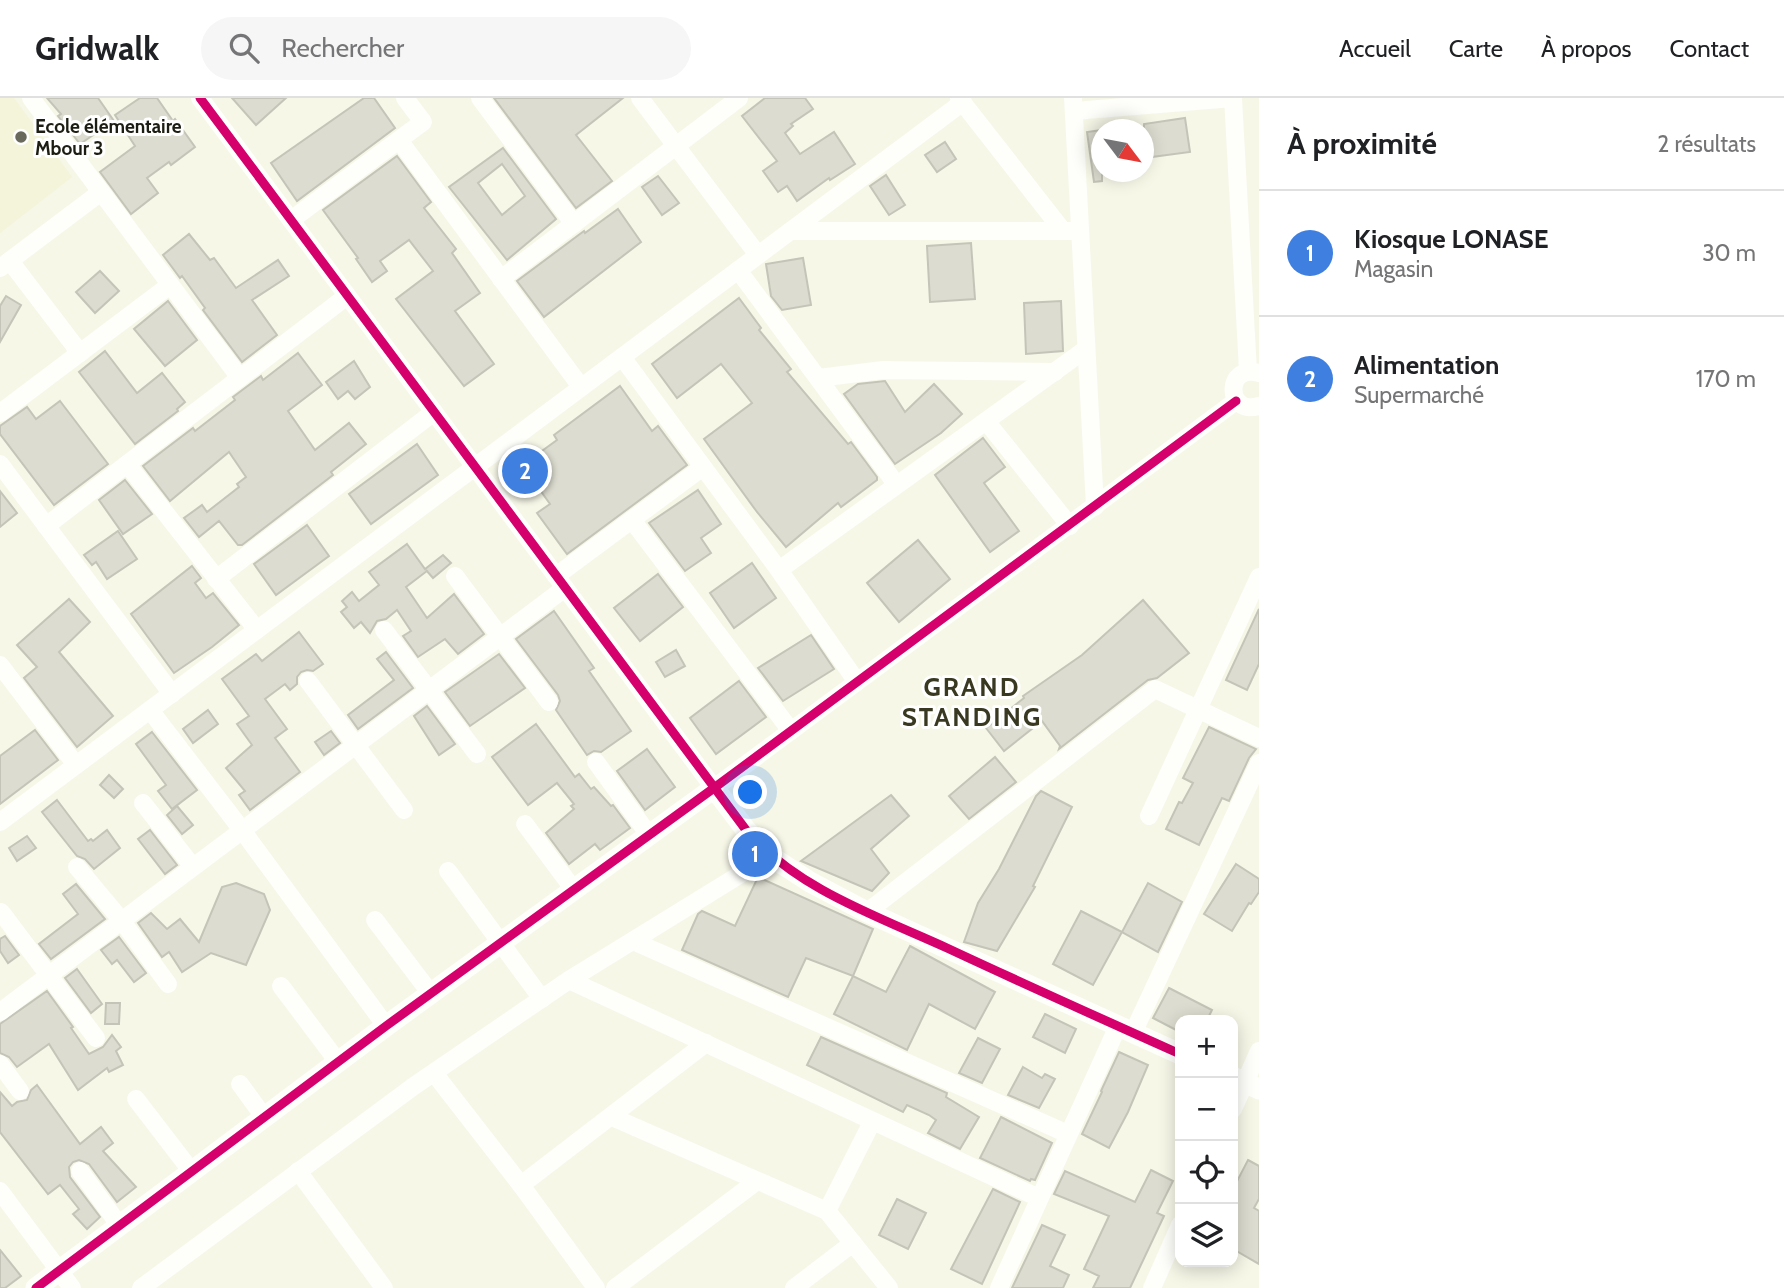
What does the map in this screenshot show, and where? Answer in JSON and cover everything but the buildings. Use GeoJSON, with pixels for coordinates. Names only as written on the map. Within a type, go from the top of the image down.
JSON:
{"type":"FeatureCollection","features":[{"type":"Feature","properties":{"kind":"street"},"geometry":{"type":"LineString","coordinates":[[31,98],[240,378]]}},
{"type":"Feature","properties":{"kind":"street"},"geometry":{"type":"LineString","coordinates":[[200,98],[714,788],[770,856],[810,883],[867,912],[1175,1052]]}},
{"type":"Feature","properties":{"kind":"street"},"geometry":{"type":"LineString","coordinates":[[480,98],[574,223]]}},
{"type":"Feature","properties":{"kind":"street"},"geometry":{"type":"LineString","coordinates":[[640,98],[758,255]]}},
{"type":"Feature","properties":{"kind":"street"},"geometry":{"type":"LineString","coordinates":[[502,279],[739,98]]}},
{"type":"Feature","properties":{"kind":"street"},"geometry":{"type":"LineString","coordinates":[[1095,507],[1086,349],[1071,231],[1073,105],[1233,98],[1251,278],[1253,372],[1237,377],[1233,389],[1236,401],[1247,407],[1259,406]]}},
{"type":"Feature","properties":{"kind":"street"},"geometry":{"type":"LineString","coordinates":[[0,822],[791,231],[961,100],[1071,231]]}},
{"type":"Feature","properties":{"kind":"street"},"geometry":{"type":"LineString","coordinates":[[291,220],[423,122],[412,101]]}},
{"type":"Feature","properties":{"kind":"street"},"geometry":{"type":"LineString","coordinates":[[399,140],[582,387]]}},
{"type":"Feature","properties":{"kind":"street"},"geometry":{"type":"LineString","coordinates":[[80,353],[5,264],[101,192]]}},
{"type":"Feature","properties":{"kind":"street"},"geometry":{"type":"LineString","coordinates":[[791,231],[1071,231]]}},
{"type":"Feature","properties":{"kind":"street"},"geometry":{"type":"LineString","coordinates":[[738,270],[896,484]]}},
{"type":"Feature","properties":{"kind":"street"},"geometry":{"type":"LineString","coordinates":[[0,413],[170,285]]}},
{"type":"Feature","properties":{"kind":"street"},"geometry":{"type":"LineString","coordinates":[[46,526],[347,296]]}},
{"type":"Feature","properties":{"kind":"street"},"geometry":{"type":"LineString","coordinates":[[779,570],[1086,349]]}},
{"type":"Feature","properties":{"kind":"street"},"geometry":{"type":"LineString","coordinates":[[622,357],[779,570],[857,682]]}},
{"type":"Feature","properties":{"kind":"street"},"geometry":{"type":"LineString","coordinates":[[818,378],[883,370],[1055,372]]}},
{"type":"Feature","properties":{"kind":"street"},"geometry":{"type":"LineString","coordinates":[[37,1288],[66,1280],[120,1226],[264,1117],[1070,526],[1236,401]]}},
{"type":"Feature","properties":{"kind":"street"},"geometry":{"type":"LineString","coordinates":[[216,579],[434,412]]}},
{"type":"Feature","properties":{"kind":"street"},"geometry":{"type":"LineString","coordinates":[[986,421],[1070,526]]}},
{"type":"Feature","properties":{"kind":"street"},"geometry":{"type":"LineString","coordinates":[[127,464],[257,630]]}},
{"type":"Feature","properties":{"kind":"street"},"geometry":{"type":"LineString","coordinates":[[0,1012],[500,636],[632,520],[704,467]]}},
{"type":"Feature","properties":{"kind":"street"},"geometry":{"type":"LineString","coordinates":[[1,468],[172,694]]}},
{"type":"Feature","properties":{"kind":"street"},"geometry":{"type":"LineString","coordinates":[[632,520],[791,731]]}},
{"type":"Feature","properties":{"kind":"street"},"geometry":{"type":"LineString","coordinates":[[456,576],[549,702]]}},
{"type":"Feature","properties":{"kind":"street"},"geometry":{"type":"LineString","coordinates":[[1149,816],[1259,577]]}},
{"type":"Feature","properties":{"kind":"street"},"geometry":{"type":"LineString","coordinates":[[384,629],[477,754]]}},
{"type":"Feature","properties":{"kind":"street"},"geometry":{"type":"LineString","coordinates":[[0,664],[76,765]]}},
{"type":"Feature","properties":{"kind":"street"},"geometry":{"type":"LineString","coordinates":[[308,681],[404,810]]}},
{"type":"Feature","properties":{"kind":"street"},"geometry":{"type":"LineString","coordinates":[[867,912],[1155,690],[1259,738]]}},
{"type":"Feature","properties":{"kind":"street"},"geometry":{"type":"LineString","coordinates":[[150,710],[386,1026]]}},
{"type":"Feature","properties":{"kind":"street"},"geometry":{"type":"LineString","coordinates":[[596,762],[649,835]]}},
{"type":"Feature","properties":{"kind":"street"},"geometry":{"type":"LineString","coordinates":[[999,1288],[1068,1134],[1126,1029],[1259,763]]}},
{"type":"Feature","properties":{"kind":"street"},"geometry":{"type":"LineString","coordinates":[[143,803],[193,867]]}},
{"type":"Feature","properties":{"kind":"street"},"geometry":{"type":"LineString","coordinates":[[525,824],[574,890]]}},
{"type":"Feature","properties":{"kind":"street"},"geometry":{"type":"LineString","coordinates":[[141,1288],[433,1073],[569,980],[770,856]]}},
{"type":"Feature","properties":{"kind":"street"},"geometry":{"type":"LineString","coordinates":[[77,867],[169,984]]}},
{"type":"Feature","properties":{"kind":"street"},"geometry":{"type":"LineString","coordinates":[[448,870],[541,999]]}},
{"type":"Feature","properties":{"kind":"street"},"geometry":{"type":"LineString","coordinates":[[1,912],[96,1038]]}},
{"type":"Feature","properties":{"kind":"street"},"geometry":{"type":"LineString","coordinates":[[376,920],[431,994]]}},
{"type":"Feature","properties":{"kind":"street"},"geometry":{"type":"LineString","coordinates":[[633,941],[1068,1134]]}},
{"type":"Feature","properties":{"kind":"street"},"geometry":{"type":"LineString","coordinates":[[569,980],[1039,1198]]}},
{"type":"Feature","properties":{"kind":"street"},"geometry":{"type":"LineString","coordinates":[[281,986],[338,1062]]}},
{"type":"Feature","properties":{"kind":"street"},"geometry":{"type":"LineString","coordinates":[[521,1185],[706,1043]]}},
{"type":"Feature","properties":{"kind":"street"},"geometry":{"type":"LineString","coordinates":[[1245,1083],[1259,1051]]}},
{"type":"Feature","properties":{"kind":"street"},"geometry":{"type":"LineString","coordinates":[[0,1064],[20,1091]]}},
{"type":"Feature","properties":{"kind":"street"},"geometry":{"type":"LineString","coordinates":[[433,1073],[521,1185],[596,1288]]}},
{"type":"Feature","properties":{"kind":"street"},"geometry":{"type":"LineString","coordinates":[[240,1084],[264,1117]]}},
{"type":"Feature","properties":{"kind":"street"},"geometry":{"type":"LineString","coordinates":[[136,1099],[192,1172]]}},
{"type":"Feature","properties":{"kind":"street"},"geometry":{"type":"LineString","coordinates":[[612,1117],[827,1212],[889,1288]]}},
{"type":"Feature","properties":{"kind":"street"},"geometry":{"type":"LineString","coordinates":[[827,1212],[872,1122]]}},
{"type":"Feature","properties":{"kind":"street"},"geometry":{"type":"LineString","coordinates":[[80,1171],[120,1226]]}},
{"type":"Feature","properties":{"kind":"street"},"geometry":{"type":"LineString","coordinates":[[298,1171],[384,1288]]}},
{"type":"Feature","properties":{"kind":"street"},"geometry":{"type":"LineString","coordinates":[[615,1288],[757,1181]]}},
{"type":"Feature","properties":{"kind":"street"},"geometry":{"type":"LineString","coordinates":[[0,1191],[66,1280]]}},
{"type":"Feature","properties":{"kind":"street"},"geometry":{"type":"LineString","coordinates":[[1152,1288],[1175,1236]]}},
{"type":"Feature","properties":{"kind":"street"},"geometry":{"type":"LineString","coordinates":[[793,1288],[853,1243]]}},
{"type":"Feature","properties":{"kind":"shaded area","name":"Ecole élémentaire Mbour 3"},"geometry":{"type":"Polygon","coordinates":[[[0,98],[14,98],[72,177],[0,233],[0,98]]]}},
{"type":"Feature","properties":{"kind":"cycle path"},"geometry":{"type":"LineString","coordinates":[[200,98],[746,830],[766,851],[789,869],[839,899],[1175,1052]]}},
{"type":"Feature","properties":{"kind":"cycle path"},"geometry":{"type":"LineString","coordinates":[[36,1288],[386,1026],[714,788],[1236,401]]}},
{"type":"Feature","properties":{"kind":"place","name":"Ecole élémentaire Mbour 3"},"geometry":{"type":"Point","coordinates":[21,137]}},
{"type":"Feature","properties":{"kind":"place","name":"Alimentation"},"geometry":{"type":"Point","coordinates":[525,471]}},
{"type":"Feature","properties":{"kind":"place","name":"Kiosque LONASE"},"geometry":{"type":"Point","coordinates":[755,854]}},
{"type":"Feature","properties":{"kind":"district","name":"GRAND STANDING"},"geometry":{"type":"Point","coordinates":[972,702]}}]}
